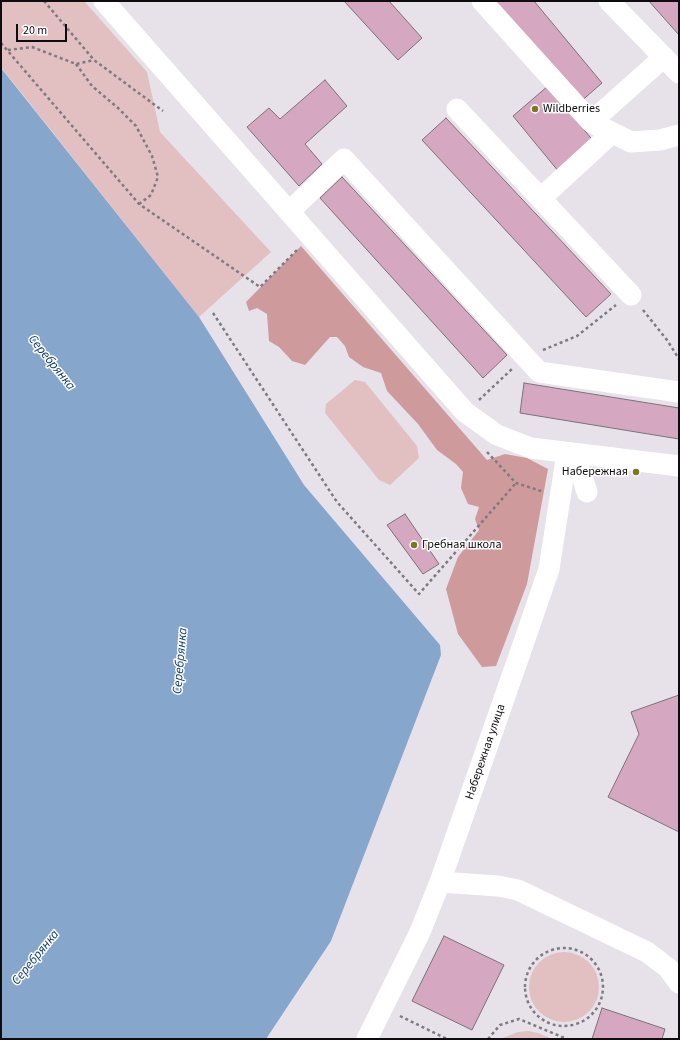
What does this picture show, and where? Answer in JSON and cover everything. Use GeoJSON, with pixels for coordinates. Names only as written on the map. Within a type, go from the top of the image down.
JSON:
{"type":"FeatureCollection","features":[{"type":"Feature","properties":{"kind":"street"},"geometry":{"type":"LineString","coordinates":[[104,1],[466,412],[497,435],[531,448],[679,466]]}},
{"type":"Feature","properties":{"kind":"street"},"geometry":{"type":"LineString","coordinates":[[482,1],[591,122],[631,142],[660,140],[679,135]]}},
{"type":"Feature","properties":{"kind":"street"},"geometry":{"type":"LineString","coordinates":[[610,1],[679,73]]}},
{"type":"Feature","properties":{"kind":"street"},"geometry":{"type":"LineString","coordinates":[[591,122],[664,57]]}},
{"type":"Feature","properties":{"kind":"street"},"geometry":{"type":"LineString","coordinates":[[457,109],[631,295]]}},
{"type":"Feature","properties":{"kind":"street"},"geometry":{"type":"LineString","coordinates":[[541,198],[612,133]]}},
{"type":"Feature","properties":{"kind":"street"},"geometry":{"type":"LineString","coordinates":[[289,212],[344,159],[539,372],[679,392]]}},
{"type":"Feature","properties":{"kind":"street"},"geometry":{"type":"LineString","coordinates":[[567,453],[581,473],[587,492]]}},
{"type":"Feature","properties":{"kind":"street","name":"Набережная улица"},"geometry":{"type":"LineString","coordinates":[[367,1039],[420,932],[440,882],[548,569],[567,453]]}},
{"type":"Feature","properties":{"kind":"street"},"geometry":{"type":"LineString","coordinates":[[440,882],[498,886],[518,890],[647,952],[668,968],[679,983]]}},
{"type":"Feature","properties":{"kind":"path"},"geometry":{"type":"LineString","coordinates":[[44,1],[94,60],[163,111]]}},
{"type":"Feature","properties":{"kind":"path"},"geometry":{"type":"LineString","coordinates":[[1,43],[139,204],[260,287],[301,246]]}},
{"type":"Feature","properties":{"kind":"path"},"geometry":{"type":"LineString","coordinates":[[7,51],[32,47],[76,64],[92,86],[118,108],[136,126],[152,156],[158,177],[151,195],[139,204]]}},
{"type":"Feature","properties":{"kind":"path"},"geometry":{"type":"LineString","coordinates":[[76,64],[94,60]]}},
{"type":"Feature","properties":{"kind":"path"},"geometry":{"type":"LineString","coordinates":[[476,403],[525,357],[577,336],[631,295],[667,340],[679,359]]}},
{"type":"Feature","properties":{"kind":"path"},"geometry":{"type":"LineString","coordinates":[[213,313],[337,502],[419,594],[516,483]]}},
{"type":"Feature","properties":{"kind":"path"},"geometry":{"type":"LineString","coordinates":[[486,451],[516,483],[560,497]]}},
{"type":"Feature","properties":{"kind":"path"},"geometry":{"type":"LineString","coordinates":[[569,948],[579,950],[592,959],[600,971],[603,981],[601,1002],[596,1010],[580,1023],[560,1026],[550,1023],[537,1015],[528,1002],[525,992],[528,972],[536,960],[549,951],[569,948]]}},
{"type":"Feature","properties":{"kind":"path"},"geometry":{"type":"LineString","coordinates":[[400,1016],[447,1039]]}},
{"type":"Feature","properties":{"kind":"path"},"geometry":{"type":"LineString","coordinates":[[488,1039],[500,1025],[519,1019],[567,1039]]}},
{"type":"Feature","properties":{"kind":"path"},"geometry":{"type":"LineString","coordinates":[[546,1030],[550,1023]]}},
{"type":"Feature","properties":{"kind":"shaded area"},"geometry":{"type":"Polygon","coordinates":[[[1,1],[84,1],[147,72],[160,132],[271,252],[199,317],[1,67],[1,1]]]}},
{"type":"Feature","properties":{"kind":"shaded area"},"geometry":{"type":"Polygon","coordinates":[[[301,246],[487,460],[505,454],[527,458],[548,469],[527,584],[496,666],[482,667],[458,634],[446,589],[458,557],[479,530],[475,519],[479,507],[468,504],[461,488],[463,472],[456,464],[437,450],[418,424],[387,391],[381,373],[363,367],[349,357],[345,346],[337,337],[330,337],[305,365],[292,361],[279,347],[269,341],[267,314],[257,308],[249,311],[246,302],[301,246]]]}},
{"type":"Feature","properties":{"kind":"shaded area"},"geometry":{"type":"Polygon","coordinates":[[[355,380],[365,382],[417,446],[419,458],[390,485],[379,480],[325,413],[326,404],[355,380]]]}},
{"type":"Feature","properties":{"kind":"shaded area"},"geometry":{"type":"Polygon","coordinates":[[[564,952],[577,955],[589,962],[596,974],[599,987],[596,1000],[589,1012],[577,1019],[564,1022],[551,1019],[539,1012],[532,1000],[529,987],[532,974],[539,962],[551,955],[564,952]]]}},
{"type":"Feature","properties":{"kind":"shaded area"},"geometry":{"type":"Polygon","coordinates":[[[528,1031],[538,1033],[552,1039],[500,1039],[518,1032],[528,1031]]]}},
{"type":"Feature","properties":{"kind":"water","name":"Серебрянка"},"geometry":{"type":"Polygon","coordinates":[[[1,68],[199,317],[304,485],[440,645],[441,655],[331,941],[266,1039],[1,1039],[1,68]]]}},
{"type":"Feature","properties":{"kind":"building"},"geometry":{"type":"Polygon","coordinates":[[[344,1],[389,1],[422,38],[398,60],[344,1]]]}},
{"type":"Feature","properties":{"kind":"building"},"geometry":{"type":"Polygon","coordinates":[[[495,1],[534,1],[602,83],[579,103],[495,1]]]}},
{"type":"Feature","properties":{"kind":"building"},"geometry":{"type":"Polygon","coordinates":[[[649,1],[679,1],[679,35],[655,8],[649,1]]]}},
{"type":"Feature","properties":{"kind":"building"},"geometry":{"type":"Polygon","coordinates":[[[325,80],[347,106],[305,144],[322,164],[299,186],[247,127],[269,108],[280,119],[325,80]]]}},
{"type":"Feature","properties":{"kind":"building"},"geometry":{"type":"Polygon","coordinates":[[[548,86],[595,143],[559,172],[513,116],[548,86]]]}},
{"type":"Feature","properties":{"kind":"building"},"geometry":{"type":"Polygon","coordinates":[[[446,118],[611,294],[586,317],[422,140],[446,118]]]}},
{"type":"Feature","properties":{"kind":"building"},"geometry":{"type":"Polygon","coordinates":[[[342,177],[507,355],[483,378],[320,198],[342,177]]]}},
{"type":"Feature","properties":{"kind":"building"},"geometry":{"type":"Polygon","coordinates":[[[524,383],[679,408],[679,439],[520,413],[524,383]]]}},
{"type":"Feature","properties":{"kind":"building","name":"Гребная школа"},"geometry":{"type":"Polygon","coordinates":[[[405,514],[439,564],[423,574],[387,525],[405,514]]]}},
{"type":"Feature","properties":{"kind":"building"},"geometry":{"type":"Polygon","coordinates":[[[679,695],[679,832],[608,797],[639,734],[631,712],[679,695]]]}},
{"type":"Feature","properties":{"kind":"building"},"geometry":{"type":"Polygon","coordinates":[[[444,936],[504,965],[472,1030],[412,1001],[444,936]]]}},
{"type":"Feature","properties":{"kind":"building"},"geometry":{"type":"Polygon","coordinates":[[[602,1008],[665,1029],[662,1039],[592,1039],[602,1008]]]}},
{"type":"Feature","properties":{"kind":"place","name":"Wildberries"},"geometry":{"type":"Point","coordinates":[535,109]}},
{"type":"Feature","properties":{"kind":"place","name":"Набережная"},"geometry":{"type":"Point","coordinates":[636,472]}},
{"type":"Feature","properties":{"kind":"place","name":"Гребная школа"},"geometry":{"type":"Point","coordinates":[414,545]}}]}
